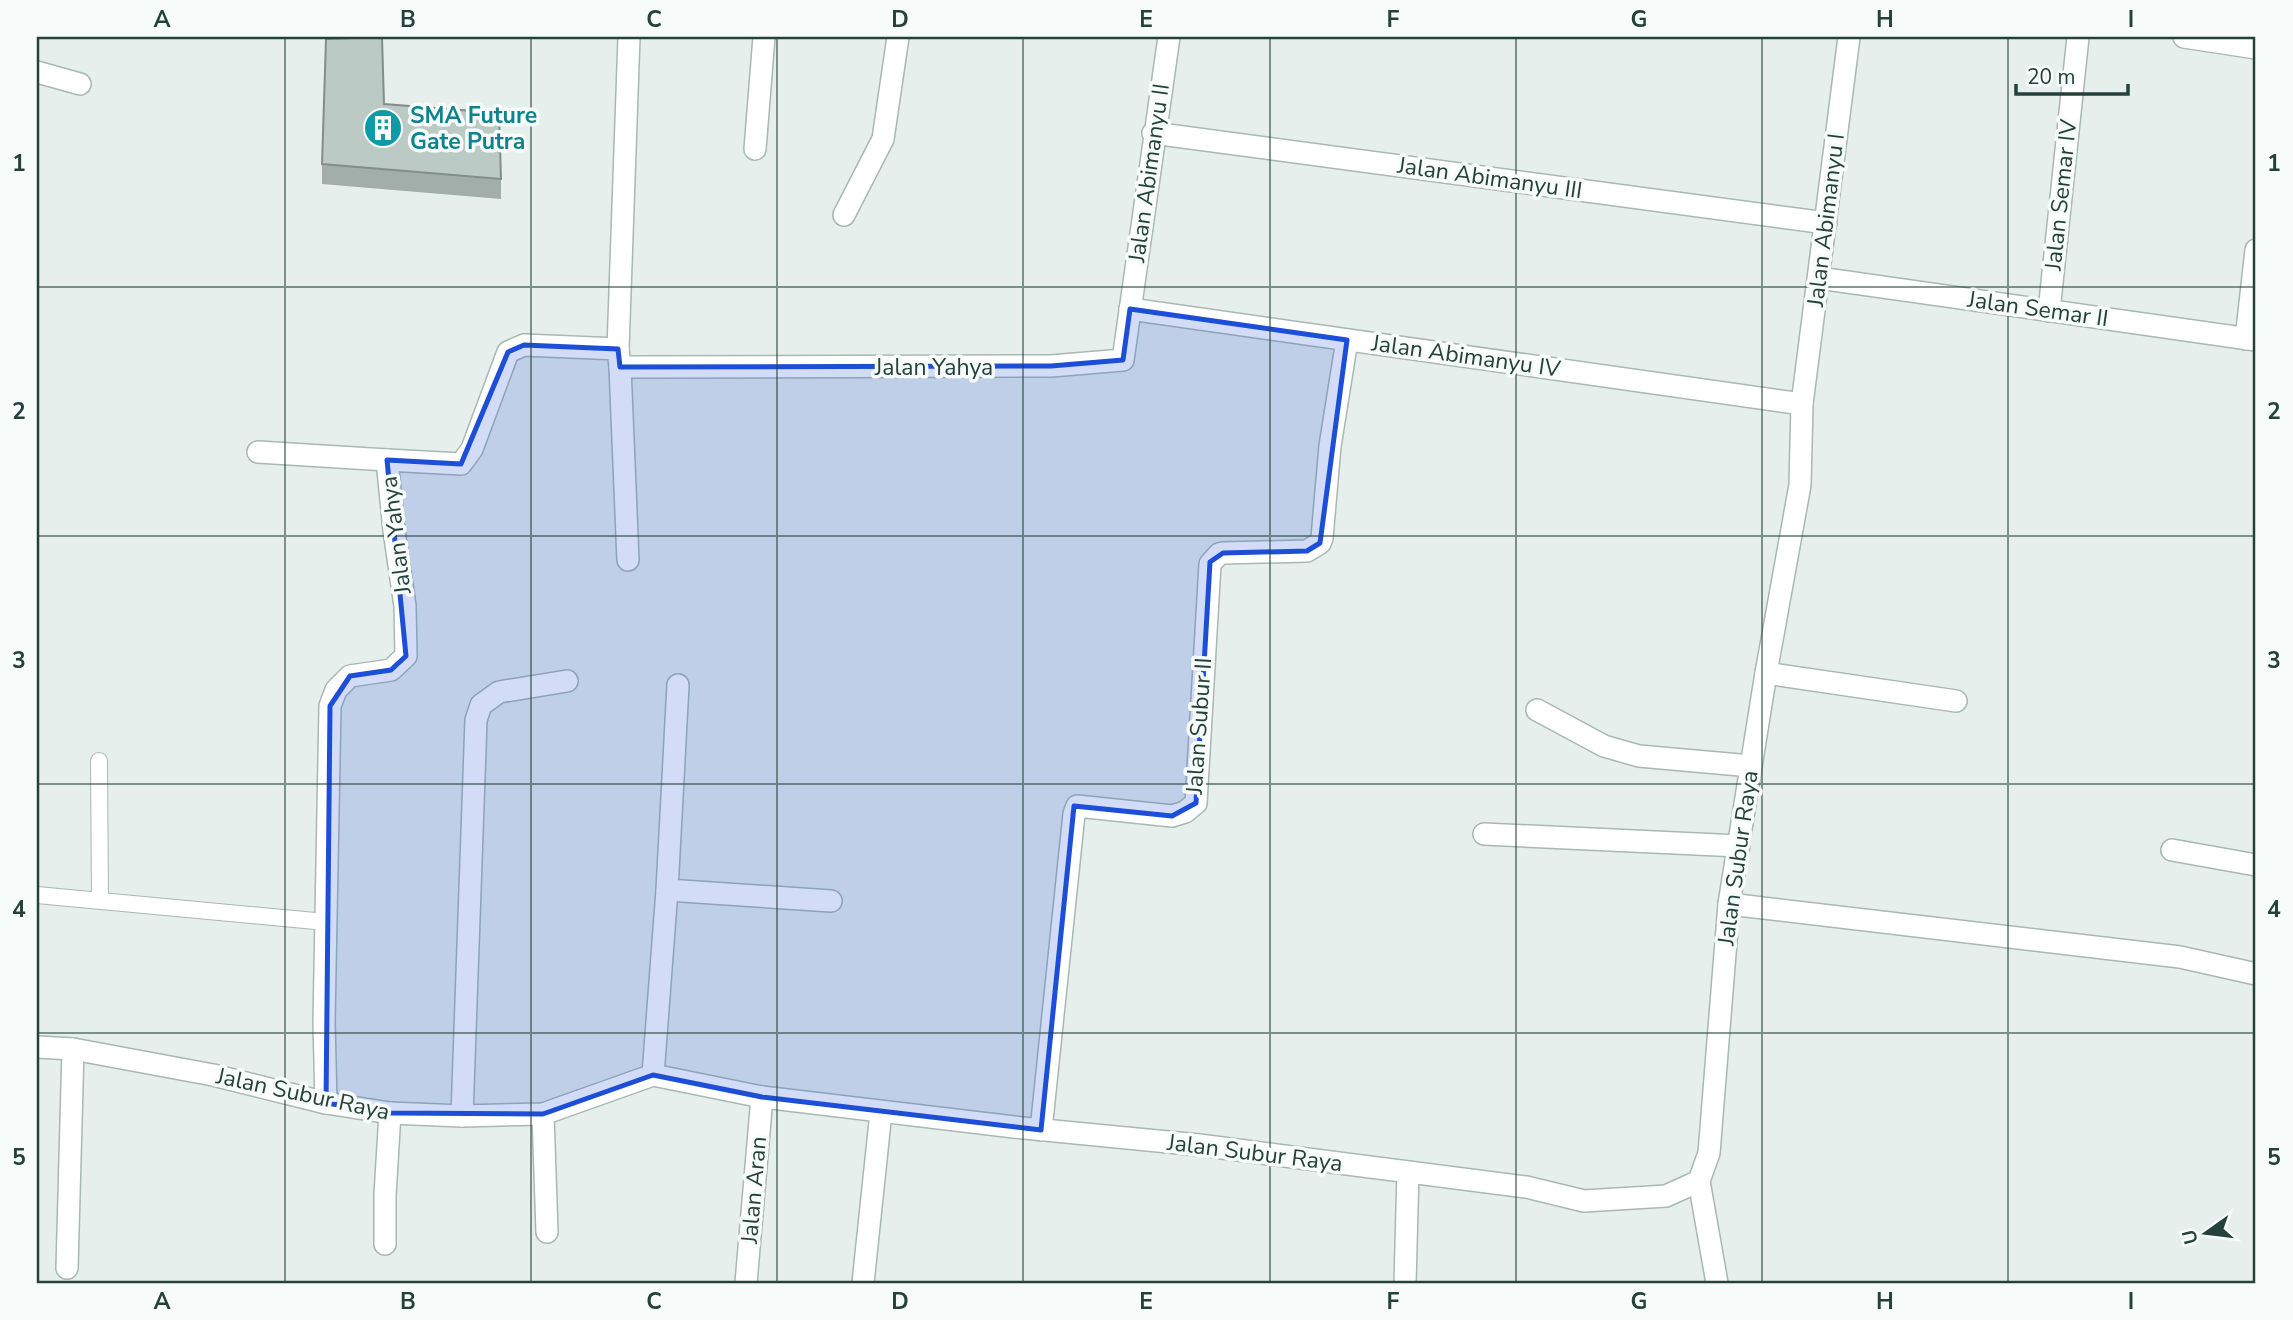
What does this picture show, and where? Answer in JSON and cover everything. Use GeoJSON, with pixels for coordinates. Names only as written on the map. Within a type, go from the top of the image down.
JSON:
{"type":"FeatureCollection","features":[{"type":"Feature","properties":{"kind":"street"},"geometry":{"type":"LineString","coordinates":[[628,560],[619,358],[629,37]]}},
{"type":"Feature","properties":{"kind":"street"},"geometry":{"type":"LineString","coordinates":[[755,149],[764,37]]}},
{"type":"Feature","properties":{"kind":"street"},"geometry":{"type":"LineString","coordinates":[[844,215],[883,138],[898,37]]}},
{"type":"Feature","properties":{"kind":"street","name":"Jalan Abimanyu II"},"geometry":{"type":"LineString","coordinates":[[1130,309],[1153,133],[1169,37]]}},
{"type":"Feature","properties":{"kind":"street","name":"Jalan Abimanyu I"},"geometry":{"type":"LineString","coordinates":[[1802,404],[1849,37]]}},
{"type":"Feature","properties":{"kind":"street","name":"Jalan Semar IV"},"geometry":{"type":"LineString","coordinates":[[2049,311],[2078,37]]}},
{"type":"Feature","properties":{"kind":"street"},"geometry":{"type":"LineString","coordinates":[[2184,37],[2256,48]]}},
{"type":"Feature","properties":{"kind":"street"},"geometry":{"type":"LineString","coordinates":[[37,72],[80,84]]}},
{"type":"Feature","properties":{"kind":"street","name":"Jalan Abimanyu III"},"geometry":{"type":"LineString","coordinates":[[1153,133],[1826,223]]}},
{"type":"Feature","properties":{"kind":"street"},"geometry":{"type":"LineString","coordinates":[[2251,340],[2256,250]]}},
{"type":"Feature","properties":{"kind":"street","name":"Jalan Semar II"},"geometry":{"type":"LineString","coordinates":[[1819,278],[2251,340]]}},
{"type":"Feature","properties":{"kind":"street","name":"Jalan Yahya"},"geometry":{"type":"LineString","coordinates":[[326,1103],[324,1023],[330,706],[336,690],[350,676],[391,670],[406,656],[405,606],[387,460],[461,464],[472,449],[508,352],[524,345],[619,358],[1051,366],[1123,360],[1130,309]]}},
{"type":"Feature","properties":{"kind":"street","name":"Jalan Abimanyu IV"},"geometry":{"type":"LineString","coordinates":[[1130,309],[1802,404]]}},
{"type":"Feature","properties":{"kind":"street","name":"Jalan Subur II"},"geometry":{"type":"LineString","coordinates":[[1041,1130],[1077,806],[1172,816],[1185,812],[1196,803],[1210,564],[1223,553],[1307,551],[1320,543],[1330,446],[1347,340]]}},
{"type":"Feature","properties":{"kind":"street","name":"Jalan Subur Raya"},"geometry":{"type":"LineString","coordinates":[[37,1047],[73,1049],[213,1075],[326,1103],[390,1113],[461,1116],[543,1114],[653,1075],[762,1097],[1041,1130],[1199,1145],[1526,1187],[1584,1201],[1666,1196],[1699,1181],[1709,1153],[1729,904],[1766,673],[1800,485],[1802,404]]}},
{"type":"Feature","properties":{"kind":"street"},"geometry":{"type":"LineString","coordinates":[[258,452],[387,460]]}},
{"type":"Feature","properties":{"kind":"street"},"geometry":{"type":"LineString","coordinates":[[1766,673],[1956,701]]}},
{"type":"Feature","properties":{"kind":"street"},"geometry":{"type":"LineString","coordinates":[[461,1116],[476,720],[481,705],[499,692],[567,681]]}},
{"type":"Feature","properties":{"kind":"street"},"geometry":{"type":"LineString","coordinates":[[653,1075],[667,890],[678,685]]}},
{"type":"Feature","properties":{"kind":"street"},"geometry":{"type":"LineString","coordinates":[[1537,710],[1604,746],[1639,756],[1751,766]]}},
{"type":"Feature","properties":{"kind":"street"},"geometry":{"type":"LineString","coordinates":[[1484,834],[1739,846]]}},
{"type":"Feature","properties":{"kind":"street"},"geometry":{"type":"LineString","coordinates":[[2172,850],[2256,865]]}},
{"type":"Feature","properties":{"kind":"street"},"geometry":{"type":"LineString","coordinates":[[667,890],[831,901]]}},
{"type":"Feature","properties":{"kind":"street"},"geometry":{"type":"LineString","coordinates":[[1729,904],[2180,957],[2256,974]]}},
{"type":"Feature","properties":{"kind":"street"},"geometry":{"type":"LineString","coordinates":[[67,1268],[73,1049]]}},
{"type":"Feature","properties":{"kind":"street","name":"Jalan Aran"},"geometry":{"type":"LineString","coordinates":[[746,1283],[762,1097]]}},
{"type":"Feature","properties":{"kind":"street"},"geometry":{"type":"LineString","coordinates":[[863,1283],[881,1112]]}},
{"type":"Feature","properties":{"kind":"street"},"geometry":{"type":"LineString","coordinates":[[385,1244],[384,1195],[390,1113]]}},
{"type":"Feature","properties":{"kind":"street"},"geometry":{"type":"LineString","coordinates":[[543,1114],[547,1232]]}},
{"type":"Feature","properties":{"kind":"street"},"geometry":{"type":"LineString","coordinates":[[1405,1283],[1408,1172]]}},
{"type":"Feature","properties":{"kind":"street"},"geometry":{"type":"LineString","coordinates":[[1699,1181],[1717,1283]]}},
{"type":"Feature","properties":{"kind":"lane"},"geometry":{"type":"LineString","coordinates":[[99,761],[100,900]]}},
{"type":"Feature","properties":{"kind":"lane"},"geometry":{"type":"LineString","coordinates":[[37,895],[326,922]]}},
{"type":"Feature","properties":{"kind":"highlighted area"},"geometry":{"type":"Polygon","coordinates":[[[1130,309],[1347,340],[1320,543],[1307,551],[1223,553],[1210,562],[1196,803],[1172,816],[1074,806],[1041,1130],[762,1097],[653,1075],[543,1114],[390,1113],[326,1103],[330,706],[350,676],[391,670],[406,656],[387,460],[461,464],[508,352],[524,345],[618,349],[620,367],[1051,366],[1123,360],[1130,309]]]}},
{"type":"Feature","properties":{"kind":"building","name":"SMA Future Gate Putra"},"geometry":{"type":"Polygon","coordinates":[[[382,37],[384,104],[499,113],[501,179],[322,164],[326,39],[382,37]]]}},
{"type":"Feature","properties":{"kind":"place","name":"SMA Future Gate Putra"},"geometry":{"type":"Point","coordinates":[383,128]}}]}
